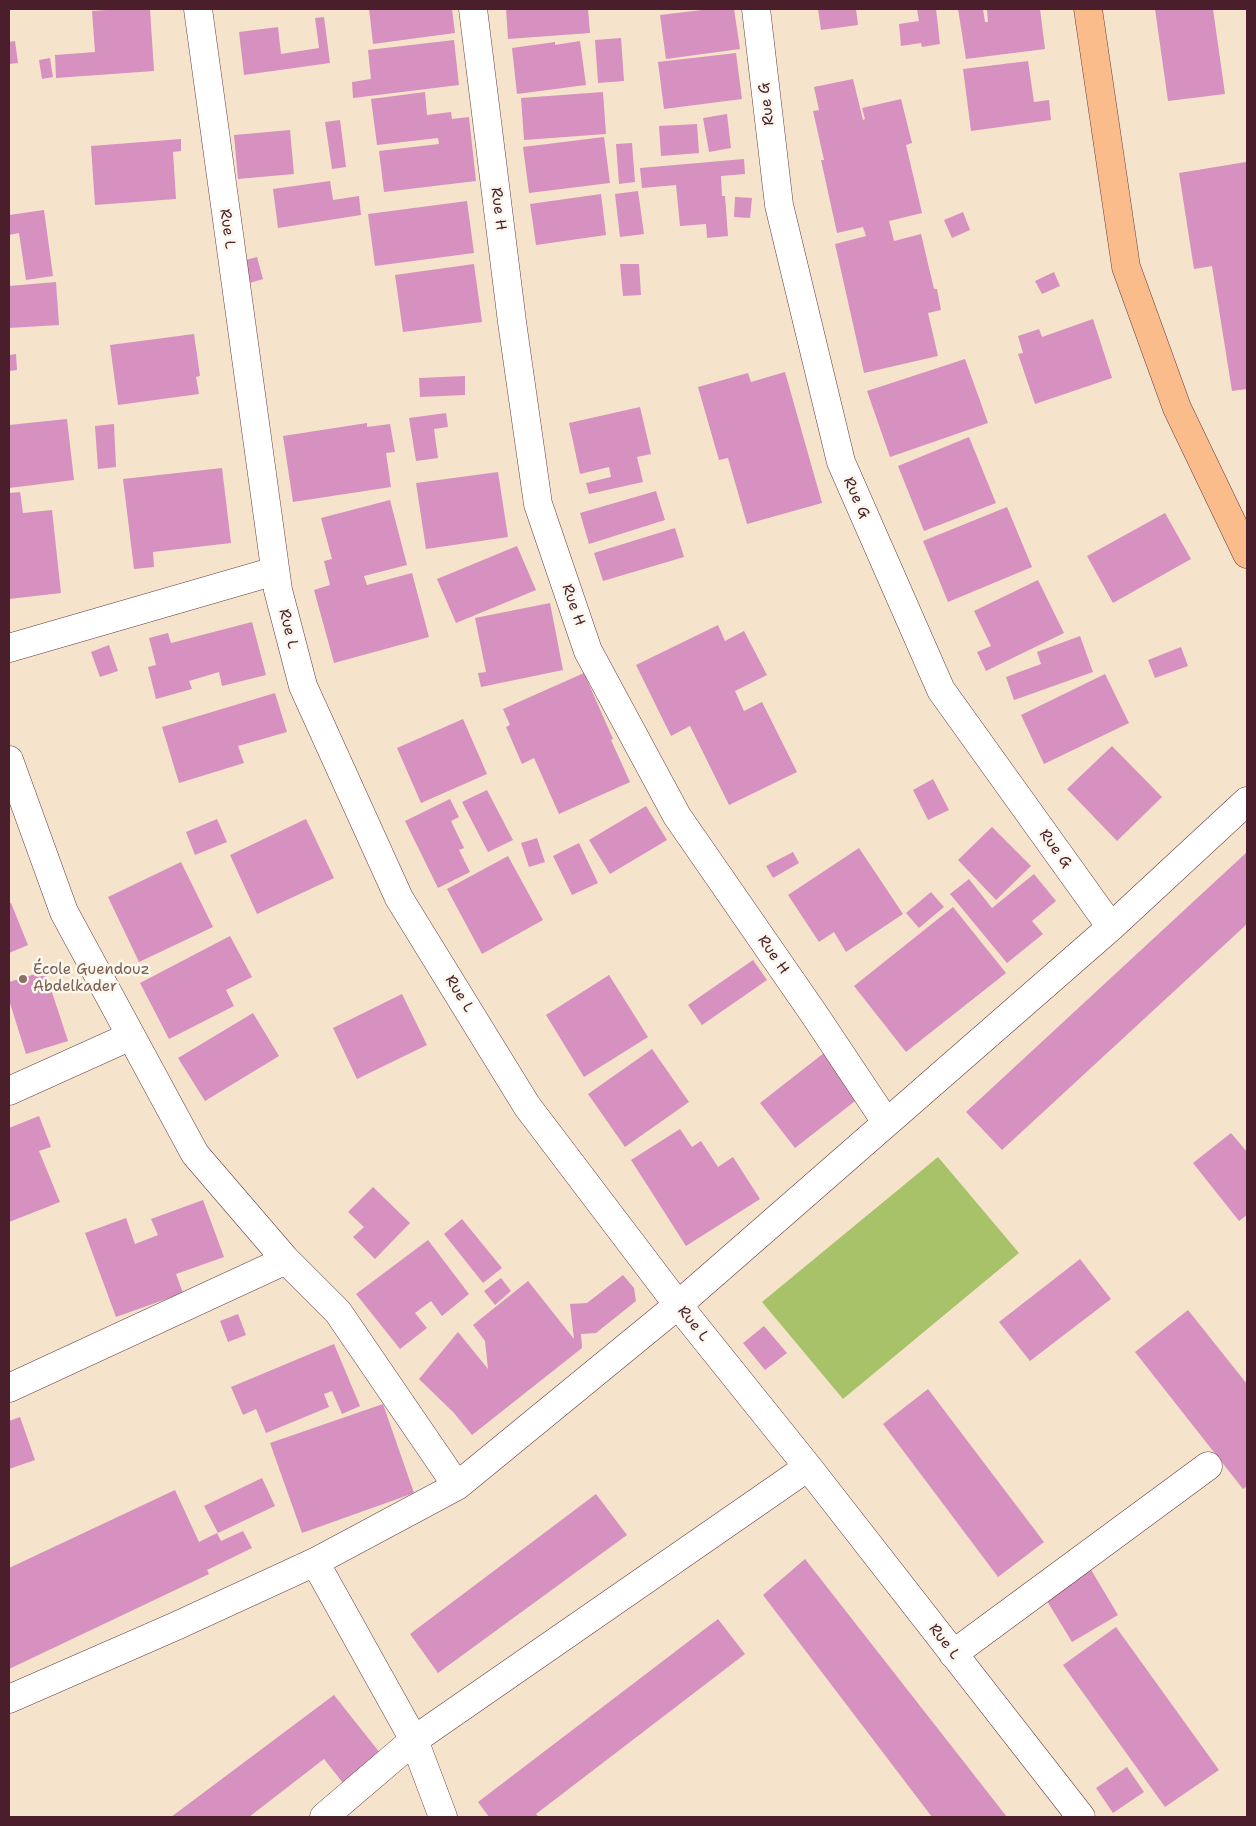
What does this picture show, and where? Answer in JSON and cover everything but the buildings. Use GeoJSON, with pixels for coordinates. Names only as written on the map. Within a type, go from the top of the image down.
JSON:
{"type":"FeatureCollection","features":[{"type":"Feature","properties":{"kind":"main road"},"geometry":{"type":"LineString","coordinates":[[1088,9],[1126,267],[1177,408],[1247,554]]}},
{"type":"Feature","properties":{"kind":"street","name":"Rue L"},"geometry":{"type":"LineString","coordinates":[[198,9],[278,590],[303,686],[399,898],[527,1106],[678,1305],[808,1467],[1081,1817]]}},
{"type":"Feature","properties":{"kind":"street","name":"Rue H"},"geometry":{"type":"LineString","coordinates":[[473,9],[512,322],[538,504],[588,651],[677,816],[886,1122]]}},
{"type":"Feature","properties":{"kind":"street","name":"Rue G"},"geometry":{"type":"LineString","coordinates":[[756,9],[779,205],[840,462],[941,690],[1111,927]]}},
{"type":"Feature","properties":{"kind":"street"},"geometry":{"type":"LineString","coordinates":[[9,648],[275,571]]}},
{"type":"Feature","properties":{"kind":"street"},"geometry":{"type":"LineString","coordinates":[[9,760],[64,912],[195,1154],[286,1260],[338,1312],[457,1486]]}},
{"type":"Feature","properties":{"kind":"street"},"geometry":{"type":"LineString","coordinates":[[9,1699],[176,1626],[315,1562],[457,1486],[678,1305],[1111,927],[1247,801]]}},
{"type":"Feature","properties":{"kind":"street"},"geometry":{"type":"LineString","coordinates":[[9,1091],[131,1036]]}},
{"type":"Feature","properties":{"kind":"street"},"geometry":{"type":"LineString","coordinates":[[9,1388],[286,1260]]}},
{"type":"Feature","properties":{"kind":"street"},"geometry":{"type":"LineString","coordinates":[[953,1654],[1208,1466]]}},
{"type":"Feature","properties":{"kind":"street"},"geometry":{"type":"LineString","coordinates":[[324,1817],[414,1740],[808,1467]]}},
{"type":"Feature","properties":{"kind":"street"},"geometry":{"type":"LineString","coordinates":[[315,1562],[414,1740],[443,1817]]}},
{"type":"Feature","properties":{"kind":"green space"},"geometry":{"type":"Polygon","coordinates":[[[938,1157],[1019,1253],[843,1399],[762,1302],[938,1157]]]}},
{"type":"Feature","properties":{"kind":"place","name":"École Guendouz Abdelkader"},"geometry":{"type":"Point","coordinates":[23,979]}}]}
